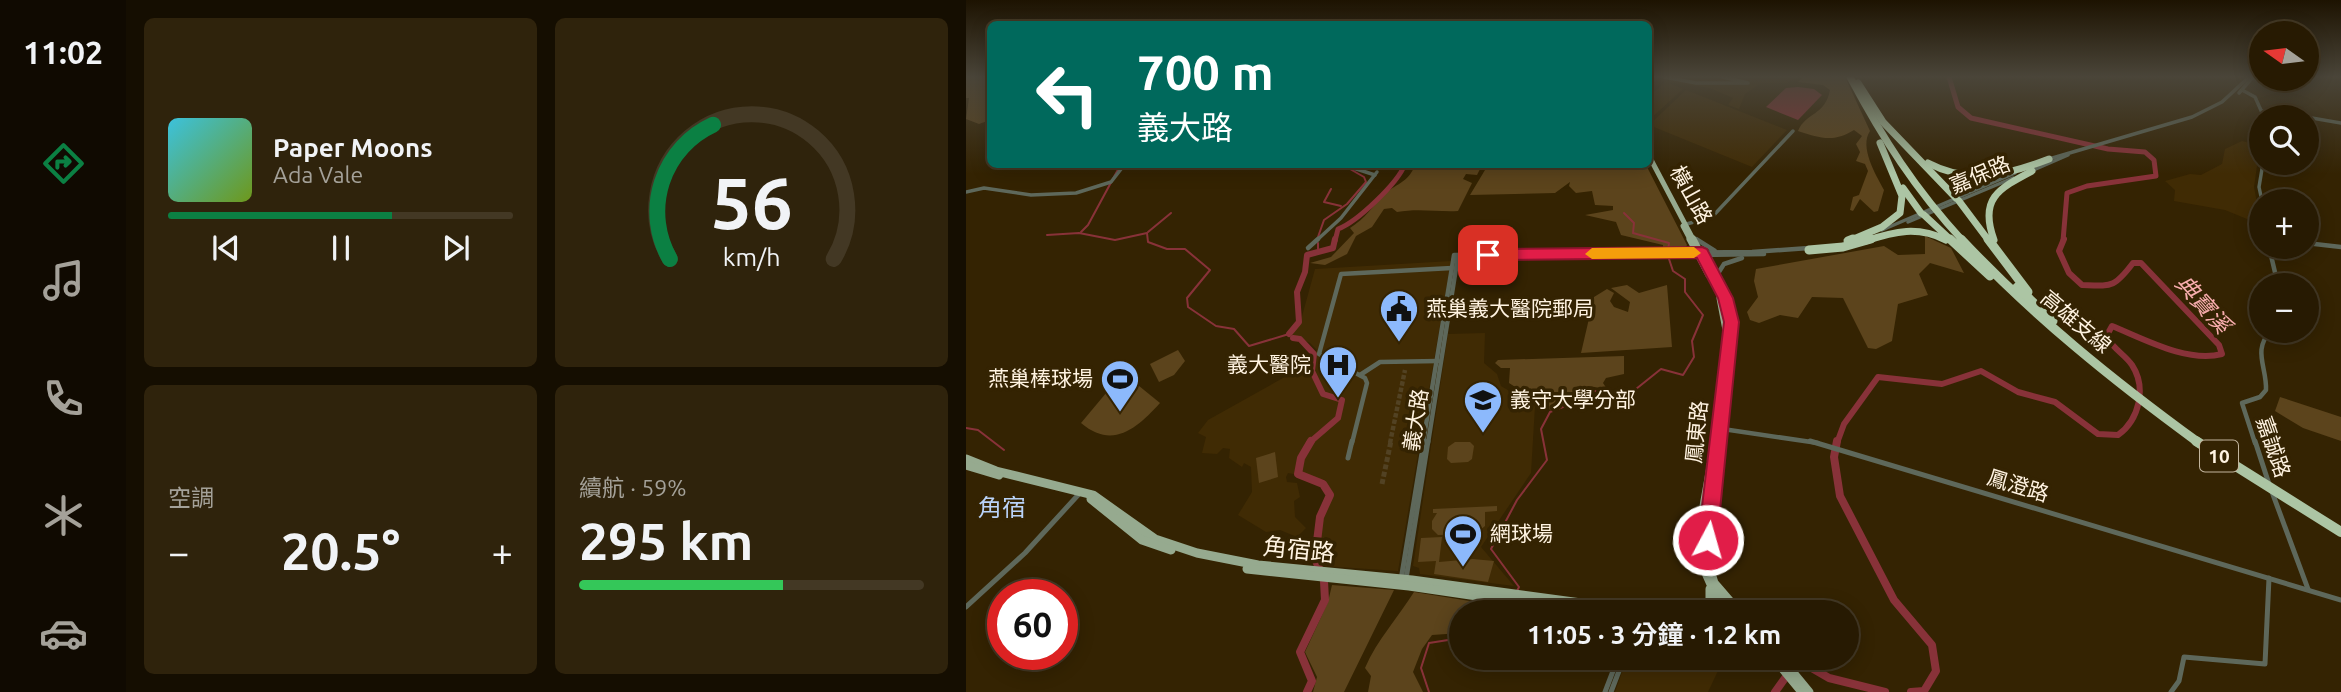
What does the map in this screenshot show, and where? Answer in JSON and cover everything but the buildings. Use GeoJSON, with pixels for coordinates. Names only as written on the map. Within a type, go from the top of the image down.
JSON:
{"type":"FeatureCollection","features":[{"type":"Feature","properties":{"kind":"highway"},"geometry":{"type":"LineString","coordinates":[[1848,241],[1882,227],[1900,213],[1902,196],[1864,109]]}},
{"type":"Feature","properties":{"kind":"highway","name":"高雄支線"},"geometry":{"type":"LineString","coordinates":[[1866,109],[1885,143],[1927,196],[2032,311],[2215,453],[2341,532]]}},
{"type":"Feature","properties":{"kind":"highway","name":"高雄支線"},"geometry":{"type":"LineString","coordinates":[[1872,109],[1890,142],[1927,196]]}},
{"type":"Feature","properties":{"kind":"highway"},"geometry":{"type":"LineString","coordinates":[[1875,109],[1883,122],[1958,200],[2055,322]]}},
{"type":"Feature","properties":{"kind":"highway"},"geometry":{"type":"LineString","coordinates":[[1910,150],[1937,168],[1970,178],[2000,177],[2049,159]]}},
{"type":"Feature","properties":{"kind":"highway"},"geometry":{"type":"LineString","coordinates":[[1886,156],[1922,214],[2021,305],[2078,349]]}},
{"type":"Feature","properties":{"kind":"highway"},"geometry":{"type":"LineString","coordinates":[[2005,261],[1988,225],[1988,206],[1999,189],[2039,167]]}},
{"type":"Feature","properties":{"kind":"highway","name":"高雄支線"},"geometry":{"type":"LineString","coordinates":[[1946,219],[2105,369],[2215,446],[2341,526]]}},
{"type":"Feature","properties":{"kind":"highway"},"geometry":{"type":"LineString","coordinates":[[1809,250],[1847,246],[1905,229],[1932,233],[1956,247]]}},
{"type":"Feature","properties":{"kind":"main road","name":"橫山路"},"geometry":{"type":"LineString","coordinates":[[1652,161],[1700,254]]}},
{"type":"Feature","properties":{"kind":"main road","name":"橫山路"},"geometry":{"type":"LineString","coordinates":[[1652,168],[1700,254]]}},
{"type":"Feature","properties":{"kind":"main road","name":"鳳東路"},"geometry":{"type":"LineString","coordinates":[[1700,254],[1720,286],[1731,318],[1701,556],[1709,585],[1722,600]]}},
{"type":"Feature","properties":{"kind":"main road","name":"鳳東路"},"geometry":{"type":"LineString","coordinates":[[1700,254],[1723,304],[1727,348]]}},
{"type":"Feature","properties":{"kind":"main road","name":"鳳東路"},"geometry":{"type":"LineString","coordinates":[[1718,428],[1707,560],[1714,583],[1725,600]]}},
{"type":"Feature","properties":{"kind":"main road","name":"角宿路"},"geometry":{"type":"LineString","coordinates":[[966,459],[1079,493],[1096,501],[1142,540],[1152,544],[1243,568],[1403,581],[1517,600]]}},
{"type":"Feature","properties":{"kind":"main road","name":"角宿路"},"geometry":{"type":"LineString","coordinates":[[966,465],[1079,493]]}},
{"type":"Feature","properties":{"kind":"main road"},"geometry":{"type":"LineString","coordinates":[[1709,585],[1710,600]]}},
{"type":"Feature","properties":{"kind":"main road"},"geometry":{"type":"LineString","coordinates":[[1785,670],[1809,692]]}},
{"type":"Feature","properties":{"kind":"main road"},"geometry":{"type":"LineString","coordinates":[[1789,670],[1802,692]]}},
{"type":"Feature","properties":{"kind":"street","name":"嘉保路"},"geometry":{"type":"LineString","coordinates":[[1958,200],[2049,159],[2099,143],[2198,118],[2215,109]]}},
{"type":"Feature","properties":{"kind":"street"},"geometry":{"type":"LineString","coordinates":[[2319,119],[2341,123]]}},
{"type":"Feature","properties":{"kind":"street"},"geometry":{"type":"LineString","coordinates":[[1684,225],[1712,217],[1793,131]]}},
{"type":"Feature","properties":{"kind":"street","name":"嘉保路"},"geometry":{"type":"LineString","coordinates":[[1700,254],[1809,248],[1848,241],[1958,200],[2085,147]]}},
{"type":"Feature","properties":{"kind":"street"},"geometry":{"type":"LineString","coordinates":[[966,192],[987,186],[1010,194],[1034,195],[1087,190],[1111,182],[1122,168]]}},
{"type":"Feature","properties":{"kind":"street"},"geometry":{"type":"LineString","coordinates":[[1308,248],[1341,218],[1376,174],[1355,168]]}},
{"type":"Feature","properties":{"kind":"street","name":"嘉保路"},"geometry":{"type":"LineString","coordinates":[[1700,254],[1755,255],[1856,242],[1922,214]]}},
{"type":"Feature","properties":{"kind":"street"},"geometry":{"type":"LineString","coordinates":[[1693,236],[1707,248],[1730,252]]}},
{"type":"Feature","properties":{"kind":"street"},"geometry":{"type":"LineString","coordinates":[[2319,244],[2341,247]]}},
{"type":"Feature","properties":{"kind":"street","name":"義大路"},"geometry":{"type":"LineString","coordinates":[[1403,581],[1456,257],[1700,254]]}},
{"type":"Feature","properties":{"kind":"street"},"geometry":{"type":"LineString","coordinates":[[1720,286],[1717,277],[1721,266],[1755,255]]}},
{"type":"Feature","properties":{"kind":"street"},"geometry":{"type":"LineString","coordinates":[[1348,458],[1367,383],[1360,375],[1319,354],[1341,274],[1454,268]]}},
{"type":"Feature","properties":{"kind":"street","name":"嘉誠路"},"geometry":{"type":"LineString","coordinates":[[2259,343],[2266,390],[2260,397],[2244,401],[2243,407],[2308,590]]}},
{"type":"Feature","properties":{"kind":"street"},"geometry":{"type":"LineString","coordinates":[[1360,375],[1380,362],[1439,362]]}},
{"type":"Feature","properties":{"kind":"street","name":"鳳澄路"},"geometry":{"type":"LineString","coordinates":[[1718,428],[1794,437],[1824,444],[2341,600]]}},
{"type":"Feature","properties":{"kind":"street"},"geometry":{"type":"LineString","coordinates":[[966,607],[1025,553],[1079,493]]}},
{"type":"Feature","properties":{"kind":"street"},"geometry":{"type":"LineString","coordinates":[[2171,692],[2179,681],[2181,660],[2184,657],[2265,664],[2269,578]]}},
{"type":"Feature","properties":{"kind":"street"},"geometry":{"type":"LineString","coordinates":[[1605,692],[1613,670]]}},
{"type":"Feature","properties":{"kind":"street"},"geometry":{"type":"LineString","coordinates":[[1611,692],[1619,670]]}},
{"type":"Feature","properties":{"kind":"shaded area"},"geometry":{"type":"Polygon","coordinates":[[[967,109],[987,109],[987,121],[979,124],[966,119],[967,109]]]}},
{"type":"Feature","properties":{"kind":"shaded area"},"geometry":{"type":"Polygon","coordinates":[[[1652,109],[1661,109],[1652,117],[1652,109]]]}},
{"type":"Feature","properties":{"kind":"shaded area"},"geometry":{"type":"Polygon","coordinates":[[[1666,109],[1735,109],[1787,130],[1752,167],[1652,126],[1652,122],[1666,109]]]}},
{"type":"Feature","properties":{"kind":"shaded area"},"geometry":{"type":"Polygon","coordinates":[[[1772,109],[1808,109],[1798,120],[1772,109]]]}},
{"type":"Feature","properties":{"kind":"shaded area"},"geometry":{"type":"Polygon","coordinates":[[[1820,109],[1860,109],[1870,131],[1867,153],[1884,190],[1878,211],[1874,212],[1860,199],[1853,211],[1850,210],[1853,197],[1859,195],[1868,171],[1865,164],[1856,161],[1860,152],[1856,144],[1862,136],[1854,130],[1833,138],[1798,131],[1820,109]]]}},
{"type":"Feature","properties":{"kind":"shaded area"},"geometry":{"type":"Polygon","coordinates":[[[2242,141],[2249,143],[2249,175],[2256,175],[2254,189],[2249,189],[2249,219],[2225,210],[2174,201],[2175,190],[2165,181],[2190,174],[2201,175],[2222,164],[2225,149],[2242,141]]]}},
{"type":"Feature","properties":{"kind":"shaded area"},"geometry":{"type":"Polygon","coordinates":[[[1414,168],[1480,168],[1477,175],[1466,174],[1463,179],[1472,183],[1458,211],[1397,212],[1392,208],[1384,209],[1372,227],[1356,236],[1347,254],[1325,265],[1310,263],[1331,257],[1354,233],[1350,228],[1414,168]]]}},
{"type":"Feature","properties":{"kind":"shaded area"},"geometry":{"type":"Polygon","coordinates":[[[1648,168],[1687,245],[1685,249],[1663,249],[1663,245],[1621,235],[1616,222],[1585,215],[1613,210],[1613,206],[1595,205],[1592,191],[1576,193],[1569,186],[1570,182],[1555,193],[1470,195],[1485,170],[1648,168]]]}},
{"type":"Feature","properties":{"kind":"shaded area"},"geometry":{"type":"Polygon","coordinates":[[[1925,236],[1951,248],[1964,273],[1930,263],[1919,274],[1928,295],[1898,304],[1892,341],[1876,349],[1868,348],[1843,298],[1812,297],[1798,318],[1780,315],[1759,323],[1750,320],[1747,312],[1758,297],[1754,281],[1756,269],[1884,246],[1898,255],[1925,254],[1925,236]]]}},
{"type":"Feature","properties":{"kind":"shaded area","name":"義大醫院"},"geometry":{"type":"Polygon","coordinates":[[[1451,261],[1398,571],[1323,566],[1316,554],[1323,518],[1333,496],[1325,480],[1288,473],[1286,477],[1287,482],[1297,483],[1300,497],[1294,501],[1295,517],[1306,528],[1297,537],[1280,530],[1266,532],[1238,515],[1252,492],[1251,467],[1244,463],[1242,467],[1229,458],[1230,449],[1223,448],[1217,454],[1202,453],[1206,437],[1198,433],[1208,420],[1310,363],[1317,350],[1310,343],[1291,335],[1301,320],[1315,269],[1451,261]]]}},
{"type":"Feature","properties":{"kind":"shaded area"},"geometry":{"type":"Polygon","coordinates":[[[1627,285],[1639,293],[1667,285],[1672,347],[1581,353],[1594,297],[1607,289],[1614,293],[1610,301],[1614,307],[1628,312],[1630,302],[1611,288],[1627,285]]]}},
{"type":"Feature","properties":{"kind":"shaded area","name":"義守大學分部"},"geometry":{"type":"Polygon","coordinates":[[[1485,333],[1484,363],[1497,374],[1501,386],[1535,406],[1531,473],[1481,547],[1514,586],[1420,574],[1419,568],[1413,566],[1448,334],[1485,333]]]}},
{"type":"Feature","properties":{"kind":"shaded area"},"geometry":{"type":"Polygon","coordinates":[[[1178,350],[1185,361],[1174,375],[1159,382],[1150,364],[1178,350]]]}},
{"type":"Feature","properties":{"kind":"shaded area"},"geometry":{"type":"Polygon","coordinates":[[[1624,356],[1624,374],[1606,378],[1603,383],[1607,389],[1588,386],[1550,410],[1543,394],[1523,392],[1509,383],[1510,368],[1501,368],[1495,363],[1498,360],[1624,356]]]}},
{"type":"Feature","properties":{"kind":"shaded area","name":"燕巢棒球場"},"geometry":{"type":"Polygon","coordinates":[[[1128,377],[1160,403],[1124,433],[1104,435],[1081,423],[1117,380],[1128,377]]]}},
{"type":"Feature","properties":{"kind":"shaded area"},"geometry":{"type":"Polygon","coordinates":[[[2280,397],[2341,417],[2341,441],[2303,428],[2275,411],[2280,397]]]}},
{"type":"Feature","properties":{"kind":"shaded area"},"geometry":{"type":"Polygon","coordinates":[[[1455,442],[1470,442],[1474,446],[1472,459],[1468,462],[1451,463],[1447,459],[1448,447],[1455,442]]]}},
{"type":"Feature","properties":{"kind":"shaded area"},"geometry":{"type":"Polygon","coordinates":[[[1275,452],[1278,477],[1259,483],[1256,458],[1275,452]]]}},
{"type":"Feature","properties":{"kind":"shaded area"},"geometry":{"type":"Polygon","coordinates":[[[1497,506],[1497,511],[1485,512],[1485,526],[1475,534],[1438,535],[1432,529],[1432,521],[1437,513],[1433,513],[1433,509],[1497,506]]]}},
{"type":"Feature","properties":{"kind":"shaded area","name":"網球場"},"geometry":{"type":"Polygon","coordinates":[[[1442,537],[1439,562],[1473,559],[1494,561],[1488,582],[1434,574],[1436,561],[1418,562],[1421,538],[1442,537]]]}},
{"type":"Feature","properties":{"kind":"shaded area"},"geometry":{"type":"Polygon","coordinates":[[[1332,585],[1394,590],[1344,692],[1313,692],[1317,677],[1305,652],[1328,602],[1332,585]]]}},
{"type":"Feature","properties":{"kind":"shaded area"},"geometry":{"type":"Polygon","coordinates":[[[1414,592],[1463,600],[1449,600],[1449,634],[1432,635],[1422,649],[1413,672],[1423,692],[1368,692],[1371,676],[1365,668],[1381,639],[1414,592]]]}},
{"type":"Feature","properties":{"kind":"shaded area"},"geometry":{"type":"Polygon","coordinates":[[[1623,670],[1718,670],[1708,692],[1615,692],[1623,670]]]}},
{"type":"Feature","properties":{"kind":"waterway","name":"典寶溪"},"geometry":{"type":"LineString","coordinates":[[1961,109],[1971,118],[2108,149],[2145,152],[2154,160],[2156,176],[2087,186],[2067,193],[2063,241]]}},
{"type":"Feature","properties":{"kind":"waterway"},"geometry":{"type":"LineString","coordinates":[[1081,232],[1088,225],[1119,168]]}},
{"type":"Feature","properties":{"kind":"waterway"},"geometry":{"type":"LineString","coordinates":[[1318,237],[1324,220],[1347,204],[1366,182],[1364,177],[1351,168]]}},
{"type":"Feature","properties":{"kind":"waterway"},"geometry":{"type":"LineString","coordinates":[[1335,241],[1338,229],[1356,219],[1376,201],[1403,168]]}},
{"type":"Feature","properties":{"kind":"waterway"},"geometry":{"type":"LineString","coordinates":[[1331,189],[1324,202],[1341,206]]}},
{"type":"Feature","properties":{"kind":"waterway"},"geometry":{"type":"LineString","coordinates":[[1148,232],[1171,213]]}},
{"type":"Feature","properties":{"kind":"waterway"},"geometry":{"type":"LineString","coordinates":[[1624,213],[1634,223],[1633,233],[1669,243],[1668,251]]}},
{"type":"Feature","properties":{"kind":"waterway"},"geometry":{"type":"LineString","coordinates":[[1047,235],[1079,233],[1115,240],[1147,233],[1148,242],[1167,249],[1185,249],[1210,270],[1187,298],[1188,307],[1216,326],[1234,329],[1249,346],[1289,334]]}},
{"type":"Feature","properties":{"kind":"waterway"},"geometry":{"type":"LineString","coordinates":[[1289,334],[1299,322],[1297,292],[1305,272],[1307,255],[1333,248],[1335,239]]}},
{"type":"Feature","properties":{"kind":"waterway","name":"典寶溪"},"geometry":{"type":"LineString","coordinates":[[1837,443],[1844,424],[1878,377],[1942,384],[1981,371],[2018,392],[2055,402],[2098,434],[2118,435],[2136,412],[2140,393],[2137,374],[2132,365],[2109,340],[2107,335],[2112,326],[2180,353],[2209,356],[2222,354],[2219,345],[2141,263],[2133,263],[2112,284],[2082,285],[2069,273],[2059,251],[2064,239]]}},
{"type":"Feature","properties":{"kind":"waterway"},"geometry":{"type":"LineString","coordinates":[[1318,243],[1318,250]]}},
{"type":"Feature","properties":{"kind":"waterway"},"geometry":{"type":"LineString","coordinates":[[1517,591],[1519,587],[1491,549],[1517,500],[1547,460],[1541,429],[1550,412],[1576,402],[1589,390],[1626,397],[1661,369],[1683,375],[1694,357],[1692,341],[1703,315],[1685,292],[1685,279],[1673,271],[1668,256]]}},
{"type":"Feature","properties":{"kind":"waterway"},"geometry":{"type":"LineString","coordinates":[[1293,338],[1300,339],[1314,354],[1312,371],[1323,394],[1342,400],[1338,418],[1311,442]]}},
{"type":"Feature","properties":{"kind":"waterway"},"geometry":{"type":"LineString","coordinates":[[966,428],[978,430],[1004,450]]}},
{"type":"Feature","properties":{"kind":"waterway","name":"典寶溪"},"geometry":{"type":"LineString","coordinates":[[1837,441],[1834,457],[1840,496],[1894,600],[1932,645],[1936,671],[1924,691],[1911,692]]}},
{"type":"Feature","properties":{"kind":"waterway"},"geometry":{"type":"LineString","coordinates":[[1307,692],[1312,681],[1300,652],[1325,600],[1324,581],[1315,558],[1320,517],[1330,495],[1323,484],[1298,474],[1301,458],[1311,442]]}},
{"type":"Feature","properties":{"kind":"waterway"},"geometry":{"type":"LineString","coordinates":[[1429,692],[1421,668],[1429,643],[1449,640]]}},
{"type":"Feature","properties":{"kind":"waterway","name":"典寶溪"},"geometry":{"type":"LineString","coordinates":[[1775,692],[1798,660],[1829,678],[1885,692]]}},
{"type":"Feature","properties":{"kind":"tunnel"},"geometry":{"type":"LineString","coordinates":[[1390,443],[1405,370]]}},
{"type":"Feature","properties":{"kind":"tunnel"},"geometry":{"type":"LineString","coordinates":[[1382,484],[1391,441]]}},
{"type":"Feature","properties":{"kind":"slow traffic"},"geometry":{"type":"LineString","coordinates":[[1592,254],[1694,253]]}},
{"type":"Feature","properties":{"kind":"place","name":"燕巢義大醫院郵局"},"geometry":{"type":"Point","coordinates":[1399,343]}},
{"type":"Feature","properties":{"kind":"place","name":"義大醫院"},"geometry":{"type":"Point","coordinates":[1338,399]}},
{"type":"Feature","properties":{"kind":"place","name":"燕巢棒球場"},"geometry":{"type":"Point","coordinates":[1120,413]}},
{"type":"Feature","properties":{"kind":"place","name":"義守大學分部"},"geometry":{"type":"Point","coordinates":[1483,434]}},
{"type":"Feature","properties":{"kind":"place","name":"網球場"},"geometry":{"type":"Point","coordinates":[1463,568]}},
{"type":"Feature","properties":{"kind":"district","name":"角宿"},"geometry":{"type":"Point","coordinates":[1002,508]}},
{"type":"Feature","properties":{"kind":"route"},"geometry":{"type":"LineString","coordinates":[[1488,255],[1702,252],[1730,308],[1732,322],[1708,540]]}}]}
